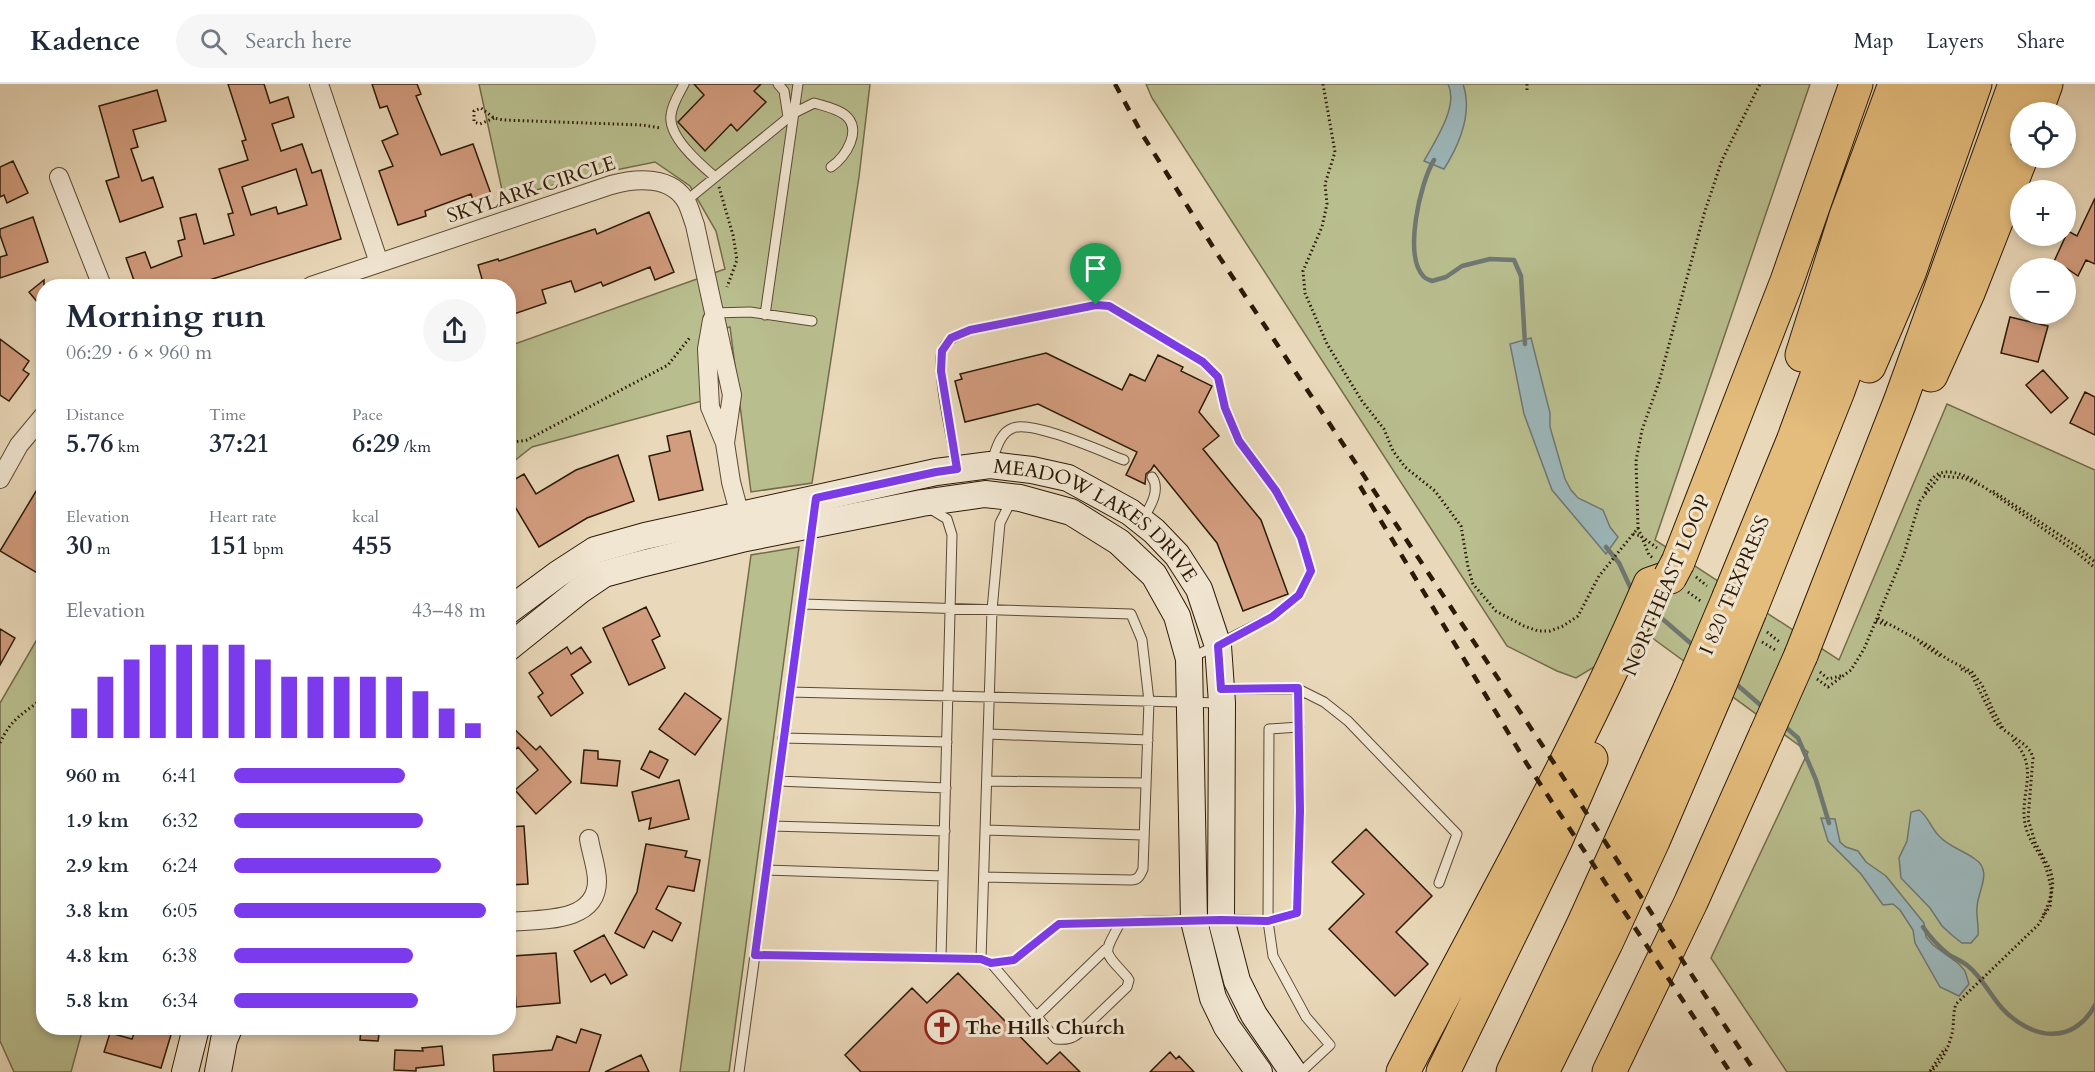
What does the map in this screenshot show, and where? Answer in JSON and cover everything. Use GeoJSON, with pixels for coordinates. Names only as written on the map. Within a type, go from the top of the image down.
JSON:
{"type":"FeatureCollection","features":[{"type":"Feature","properties":{"kind":"highway"},"geometry":{"type":"LineString","coordinates":[[1804,231],[1802,198],[1838,84]]}},
{"type":"Feature","properties":{"kind":"highway","name":"NORTHEAST LOOP"},"geometry":{"type":"LineString","coordinates":[[1443,1072],[1556,840],[1632,646],[1672,572],[1787,281],[1856,84]]}},
{"type":"Feature","properties":{"kind":"highway"},"geometry":{"type":"LineString","coordinates":[[1768,504],[1778,435],[1846,216],[1895,84]]}},
{"type":"Feature","properties":{"kind":"highway","name":"I 820 TEXPRESS"},"geometry":{"type":"LineString","coordinates":[[1736,613],[1768,504],[1924,84]]}},
{"type":"Feature","properties":{"kind":"highway","name":"I 820 TEXPRESS"},"geometry":{"type":"LineString","coordinates":[[1542,1072],[1606,943],[1648,851],[1703,692],[1736,613],[1802,480],[1838,391],[1949,84]]}},
{"type":"Feature","properties":{"kind":"highway"},"geometry":{"type":"LineString","coordinates":[[1802,480],[1831,445],[1866,374],[1909,273],[1976,84]]}},
{"type":"Feature","properties":{"kind":"highway"},"geometry":{"type":"LineString","coordinates":[[1609,1072],[1691,902],[1800,659],[1900,402],[2015,84]]}},
{"type":"Feature","properties":{"kind":"highway"},"geometry":{"type":"LineString","coordinates":[[2040,102],[2046,84]]}},
{"type":"Feature","properties":{"kind":"highway"},"geometry":{"type":"LineString","coordinates":[[1800,659],[1818,644],[1930,376],[1968,292],[2016,168]]}},
{"type":"Feature","properties":{"kind":"highway"},"geometry":{"type":"LineString","coordinates":[[1403,1072],[1632,646]]}},
{"type":"Feature","properties":{"kind":"highway","name":"I 820 TEXPRESS"},"geometry":{"type":"LineString","coordinates":[[1512,1072],[1584,922],[1703,692]]}},
{"type":"Feature","properties":{"kind":"street"},"geometry":{"type":"LineString","coordinates":[[319,84],[380,263]]}},
{"type":"Feature","properties":{"kind":"street"},"geometry":{"type":"LineString","coordinates":[[59,177],[99,279]]}},
{"type":"Feature","properties":{"kind":"street","name":"SKYLARK CIRCLE"},"geometry":{"type":"LineString","coordinates":[[332,279],[628,180],[644,179],[662,182],[676,190],[686,201]]}},
{"type":"Feature","properties":{"kind":"street"},"geometry":{"type":"LineString","coordinates":[[686,201],[695,225],[713,313],[707,349],[710,407],[725,443],[743,527]]}},
{"type":"Feature","properties":{"kind":"street"},"geometry":{"type":"LineString","coordinates":[[0,479],[19,446],[36,425]]}},
{"type":"Feature","properties":{"kind":"street","name":"MEADOW LAKES DRIVE"},"geometry":{"type":"LineString","coordinates":[[516,642],[603,574],[743,527],[814,511],[936,472],[990,465],[1032,470],[1068,478],[1102,496],[1154,531],[1177,555],[1199,588],[1218,646],[1221,696],[1221,920],[1237,981],[1254,1015],[1293,1072]]}},
{"type":"Feature","properties":{"kind":"street","name":"MEADOW LAKES DRIVE"},"geometry":{"type":"LineString","coordinates":[[814,511],[922,503],[985,494],[1013,497],[1071,512],[1122,544],[1155,575],[1177,616],[1189,659],[1194,921],[1213,998],[1227,1027],[1259,1072]]}},
{"type":"Feature","properties":{"kind":"street","name":"MEADOW LAKES DRIVE"},"geometry":{"type":"LineString","coordinates":[[516,605],[595,550],[645,536],[743,527]]}},
{"type":"Feature","properties":{"kind":"street"},"geometry":{"type":"LineString","coordinates":[[516,921],[569,916],[587,907],[594,898],[597,881],[589,839]]}},
{"type":"Feature","properties":{"kind":"street"},"geometry":{"type":"LineString","coordinates":[[185,1072],[194,1035]]}},
{"type":"Feature","properties":{"kind":"street"},"geometry":{"type":"LineString","coordinates":[[218,1072],[226,1035]]}},
{"type":"Feature","properties":{"kind":"lane"},"geometry":{"type":"LineString","coordinates":[[684,84],[675,100],[670,118],[690,155],[715,177]]}},
{"type":"Feature","properties":{"kind":"lane"},"geometry":{"type":"LineString","coordinates":[[778,84],[784,91],[791,115]]}},
{"type":"Feature","properties":{"kind":"lane"},"geometry":{"type":"LineString","coordinates":[[765,315],[791,115],[798,84]]}},
{"type":"Feature","properties":{"kind":"lane"},"geometry":{"type":"LineString","coordinates":[[686,201],[791,115],[814,103],[847,116],[852,125],[852,139],[841,161],[831,167]]}},
{"type":"Feature","properties":{"kind":"lane"},"geometry":{"type":"LineString","coordinates":[[957,469],[941,371],[942,351],[951,338],[970,330],[1096,305],[1109,306],[1203,362],[1218,377],[1225,408],[1239,441],[1276,491],[1301,537],[1311,571],[1299,595],[1272,617],[1189,659]]}},
{"type":"Feature","properties":{"kind":"lane"},"geometry":{"type":"LineString","coordinates":[[713,313],[750,312],[812,321]]}},
{"type":"Feature","properties":{"kind":"lane"},"geometry":{"type":"LineString","coordinates":[[990,465],[1002,435],[1013,428],[1023,427],[1056,434],[1124,460]]}},
{"type":"Feature","properties":{"kind":"lane"},"geometry":{"type":"LineString","coordinates":[[1142,521],[1154,498],[1155,481],[1152,477]]}},
{"type":"Feature","properties":{"kind":"lane"},"geometry":{"type":"LineString","coordinates":[[981,959],[992,610],[1000,523],[1013,497]]}},
{"type":"Feature","properties":{"kind":"lane"},"geometry":{"type":"LineString","coordinates":[[922,503],[947,519],[952,535],[941,958]]}},
{"type":"Feature","properties":{"kind":"lane"},"geometry":{"type":"LineString","coordinates":[[739,1072],[814,511]]}},
{"type":"Feature","properties":{"kind":"lane"},"geometry":{"type":"LineString","coordinates":[[802,603],[1131,614],[1142,640],[1149,701],[1143,869],[1136,880],[984,877]]}},
{"type":"Feature","properties":{"kind":"lane"},"geometry":{"type":"LineString","coordinates":[[790,692],[1190,702],[1221,696],[1298,688],[1323,702],[1348,721],[1457,834],[1439,883]]}},
{"type":"Feature","properties":{"kind":"lane"},"geometry":{"type":"LineString","coordinates":[[991,963],[1014,960],[1059,924],[1268,921],[1297,913],[1300,811],[1298,688]]}},
{"type":"Feature","properties":{"kind":"lane"},"geometry":{"type":"LineString","coordinates":[[1299,727],[1269,729],[1268,921],[1273,956],[1306,1017],[1329,1045],[1301,1072]]}},
{"type":"Feature","properties":{"kind":"lane"},"geometry":{"type":"LineString","coordinates":[[988,734],[1148,740]]}},
{"type":"Feature","properties":{"kind":"lane"},"geometry":{"type":"LineString","coordinates":[[783,738],[947,742]]}},
{"type":"Feature","properties":{"kind":"lane"},"geometry":{"type":"LineString","coordinates":[[778,781],[946,788]]}},
{"type":"Feature","properties":{"kind":"lane"},"geometry":{"type":"LineString","coordinates":[[987,781],[1146,783]]}},
{"type":"Feature","properties":{"kind":"lane"},"geometry":{"type":"LineString","coordinates":[[772,826],[945,831]]}},
{"type":"Feature","properties":{"kind":"lane"},"geometry":{"type":"LineString","coordinates":[[985,830],[1143,835]]}},
{"type":"Feature","properties":{"kind":"lane"},"geometry":{"type":"LineString","coordinates":[[766,870],[944,876]]}},
{"type":"Feature","properties":{"kind":"lane"},"geometry":{"type":"LineString","coordinates":[[1038,1018],[1041,1011],[1106,949],[1120,923]]}},
{"type":"Feature","properties":{"kind":"lane"},"geometry":{"type":"LineString","coordinates":[[755,955],[981,959],[991,963],[1056,1039],[1064,1040],[1074,1037],[1127,987],[1129,980],[1108,956],[1106,949]]}},
{"type":"Feature","properties":{"kind":"path"},"geometry":{"type":"LineString","coordinates":[[1323,84],[1335,152],[1325,184],[1327,204],[1322,227],[1303,271],[1305,293],[1327,344],[1362,401],[1384,429],[1393,452],[1405,468],[1435,491],[1461,526],[1473,584],[1496,611],[1524,626],[1550,631],[1578,616],[1599,576],[1638,528]]}},
{"type":"Feature","properties":{"kind":"path"},"geometry":{"type":"LineString","coordinates":[[1527,84],[1527,92]]}},
{"type":"Feature","properties":{"kind":"path"},"geometry":{"type":"LineString","coordinates":[[1760,84],[1722,160],[1707,203],[1659,382],[1642,430],[1636,461],[1638,528],[1649,555],[1800,659],[1828,687],[1851,670],[1864,650],[1904,554],[1920,501],[1940,476],[1964,478],[1984,487],[2095,568]]}},
{"type":"Feature","properties":{"kind":"path"},"geometry":{"type":"LineString","coordinates":[[494,118],[482,108],[474,111],[474,122],[480,124],[494,118],[540,122],[642,125],[675,131]]}},
{"type":"Feature","properties":{"kind":"path"},"geometry":{"type":"LineString","coordinates":[[516,442],[527,440],[668,365],[699,325],[713,313],[730,281],[737,260],[724,199],[715,177]]}},
{"type":"Feature","properties":{"kind":"path"},"geometry":{"type":"LineString","coordinates":[[1930,1072],[1939,1062],[1949,1044],[1956,1004],[2045,917],[2053,894],[2053,881],[2050,869],[2035,842],[2028,819],[2027,807],[2033,768],[2031,752],[2004,730],[1982,685],[1972,672],[1878,618],[1907,547],[1927,487],[1936,474],[1944,472],[1962,474],[1979,483],[2078,547],[2095,562]]}},
{"type":"Feature","properties":{"kind":"path"},"geometry":{"type":"LineString","coordinates":[[1876,621],[1912,638],[1971,674],[1996,723],[2021,748],[2029,776],[2023,809],[2025,827],[2031,843],[2043,859],[2051,890],[2048,905],[2039,924],[1974,985],[1952,1010],[1950,1035],[1930,1072]]}},
{"type":"Feature","properties":{"kind":"path"},"geometry":{"type":"LineString","coordinates":[[0,742],[7,727],[36,703]]}},
{"type":"Feature","properties":{"kind":"green space"},"geometry":{"type":"Polygon","coordinates":[[[479,84],[870,84],[859,177],[812,483],[751,492],[730,327],[701,335],[702,401],[532,447],[516,460],[516,344],[725,269],[716,231],[690,186],[655,162],[586,176],[504,199],[479,84]]]}},
{"type":"Feature","properties":{"kind":"green space"},"geometry":{"type":"Polygon","coordinates":[[[1146,84],[1810,84],[1655,540],[1839,660],[1947,404],[2095,470],[2095,1072],[1787,1072],[1711,958],[1808,752],[1625,618],[1599,664],[1576,678],[1507,646],[1152,98],[1146,84]]]}},
{"type":"Feature","properties":{"kind":"green space"},"geometry":{"type":"Polygon","coordinates":[[[799,547],[729,1072],[680,1072],[751,555],[799,547]]]}},
{"type":"Feature","properties":{"kind":"green space"},"geometry":{"type":"Polygon","coordinates":[[[36,641],[36,1035],[81,1035],[71,1072],[14,1072],[0,1041],[0,703],[36,641]]]}},
{"type":"Feature","properties":{"kind":"water"},"geometry":{"type":"Polygon","coordinates":[[[1448,84],[1463,84],[1466,106],[1463,128],[1455,150],[1444,169],[1424,161],[1448,113],[1451,93],[1448,84]]]}},
{"type":"Feature","properties":{"kind":"water"},"geometry":{"type":"Polygon","coordinates":[[[1531,338],[1550,413],[1550,427],[1565,479],[1578,498],[1603,510],[1610,527],[1618,537],[1606,554],[1552,490],[1524,414],[1510,344],[1531,338]]]}},
{"type":"Feature","properties":{"kind":"water"},"geometry":{"type":"Polygon","coordinates":[[[1919,810],[1943,840],[1975,859],[1983,869],[1984,875],[1977,907],[1978,935],[1971,943],[1962,943],[1942,926],[1930,908],[1901,878],[1899,858],[1907,841],[1911,812],[1919,810]]]}},
{"type":"Feature","properties":{"kind":"water"},"geometry":{"type":"Polygon","coordinates":[[[1821,818],[1835,819],[1840,842],[1858,851],[1866,862],[1886,876],[1924,923],[1926,937],[1965,971],[1969,984],[1959,996],[1940,987],[1915,943],[1913,930],[1900,910],[1893,904],[1883,905],[1861,874],[1828,841],[1821,818]]]}},
{"type":"Feature","properties":{"kind":"building"},"geometry":{"type":"Polygon","coordinates":[[[228,84],[264,84],[270,103],[288,97],[294,117],[272,124],[281,151],[302,144],[312,173],[321,170],[341,239],[212,279],[134,279],[126,258],[145,252],[151,268],[182,256],[178,241],[185,239],[180,218],[196,214],[204,244],[234,235],[228,214],[233,213],[219,169],[248,160],[242,141],[246,140],[228,84]],[[296,169],[242,187],[251,215],[276,207],[278,214],[307,205],[296,169]]]}},
{"type":"Feature","properties":{"kind":"building"},"geometry":{"type":"Polygon","coordinates":[[[372,84],[417,84],[421,94],[416,96],[441,155],[473,144],[491,194],[473,200],[471,194],[425,211],[426,216],[398,225],[379,171],[393,166],[382,141],[398,134],[387,106],[380,108],[372,84]]]}},
{"type":"Feature","properties":{"kind":"building"},"geometry":{"type":"Polygon","coordinates":[[[694,84],[761,84],[754,91],[766,102],[737,131],[731,124],[705,151],[678,122],[704,95],[694,84]]]}},
{"type":"Feature","properties":{"kind":"building"},"geometry":{"type":"Polygon","coordinates":[[[157,90],[166,121],[133,130],[138,147],[131,149],[142,181],[153,177],[163,207],[120,222],[106,181],[119,177],[99,106],[157,90]]]}},
{"type":"Feature","properties":{"kind":"building"},"geometry":{"type":"Polygon","coordinates":[[[13,161],[28,193],[7,203],[4,195],[0,197],[0,167],[13,161]]]}},
{"type":"Feature","properties":{"kind":"building"},"geometry":{"type":"Polygon","coordinates":[[[2095,198],[2095,264],[2086,260],[2078,276],[2076,275],[2076,258],[2056,258],[2061,246],[2076,246],[2077,236],[2095,198]]]}},
{"type":"Feature","properties":{"kind":"building"},"geometry":{"type":"Polygon","coordinates":[[[649,212],[674,272],[655,280],[650,267],[603,286],[601,282],[575,292],[571,281],[542,290],[546,303],[516,313],[516,279],[482,279],[478,265],[498,259],[499,261],[595,229],[597,234],[649,212]]]}},
{"type":"Feature","properties":{"kind":"building"},"geometry":{"type":"Polygon","coordinates":[[[33,217],[48,262],[0,278],[0,257],[7,255],[0,229],[33,217]]]}},
{"type":"Feature","properties":{"kind":"building"},"geometry":{"type":"Polygon","coordinates":[[[36,286],[36,300],[29,292],[36,286]]]}},
{"type":"Feature","properties":{"kind":"building"},"geometry":{"type":"Polygon","coordinates":[[[2010,317],[2010,324],[2048,326],[2038,362],[2001,353],[2010,317]]]}},
{"type":"Feature","properties":{"kind":"building"},"geometry":{"type":"Polygon","coordinates":[[[0,339],[29,361],[23,370],[29,374],[9,401],[0,395],[0,339]]]}},
{"type":"Feature","properties":{"kind":"building"},"geometry":{"type":"Polygon","coordinates":[[[1046,353],[1122,390],[1130,374],[1145,381],[1158,355],[1183,367],[1181,371],[1212,386],[1199,412],[1219,436],[1203,449],[1261,520],[1288,594],[1243,611],[1217,543],[1154,465],[1146,474],[1145,484],[1126,475],[1137,452],[1038,404],[965,422],[955,381],[962,379],[960,374],[1046,353]]]}},
{"type":"Feature","properties":{"kind":"building"},"geometry":{"type":"Polygon","coordinates":[[[2043,370],[2068,398],[2051,413],[2026,385],[2043,370]]]}},
{"type":"Feature","properties":{"kind":"building"},"geometry":{"type":"Polygon","coordinates":[[[2085,392],[2095,397],[2095,435],[2070,423],[2085,392]]]}},
{"type":"Feature","properties":{"kind":"building"},"geometry":{"type":"Polygon","coordinates":[[[690,431],[703,490],[659,500],[649,456],[670,451],[667,436],[690,431]]]}},
{"type":"Feature","properties":{"kind":"building"},"geometry":{"type":"Polygon","coordinates":[[[618,455],[634,501],[587,518],[539,547],[516,508],[516,478],[524,474],[536,494],[576,470],[618,455]]]}},
{"type":"Feature","properties":{"kind":"building"},"geometry":{"type":"Polygon","coordinates":[[[36,491],[36,572],[0,551],[36,491]]]}},
{"type":"Feature","properties":{"kind":"building"},"geometry":{"type":"Polygon","coordinates":[[[646,607],[660,636],[652,640],[665,668],[629,685],[603,628],[646,607]]]}},
{"type":"Feature","properties":{"kind":"building"},"geometry":{"type":"Polygon","coordinates":[[[0,629],[15,638],[0,665],[0,629]]]}},
{"type":"Feature","properties":{"kind":"building"},"geometry":{"type":"Polygon","coordinates":[[[567,647],[571,654],[581,647],[591,662],[571,675],[583,693],[551,716],[538,697],[543,693],[529,673],[567,647]]]}},
{"type":"Feature","properties":{"kind":"building"},"geometry":{"type":"Polygon","coordinates":[[[685,693],[721,719],[695,755],[659,729],[685,693]]]}},
{"type":"Feature","properties":{"kind":"building"},"geometry":{"type":"Polygon","coordinates":[[[516,731],[536,750],[540,746],[571,782],[536,814],[516,791],[538,770],[518,747],[516,749],[516,731]]]}},
{"type":"Feature","properties":{"kind":"building"},"geometry":{"type":"Polygon","coordinates":[[[584,750],[598,751],[598,759],[620,761],[617,786],[581,783],[584,750]]]}},
{"type":"Feature","properties":{"kind":"building"},"geometry":{"type":"Polygon","coordinates":[[[650,751],[668,760],[659,778],[641,769],[650,751]]]}},
{"type":"Feature","properties":{"kind":"building"},"geometry":{"type":"Polygon","coordinates":[[[679,780],[689,819],[649,829],[651,818],[639,821],[632,792],[679,780]]]}},
{"type":"Feature","properties":{"kind":"building"},"geometry":{"type":"Polygon","coordinates":[[[516,826],[524,826],[528,884],[516,885],[516,826]]]}},
{"type":"Feature","properties":{"kind":"building"},"geometry":{"type":"Polygon","coordinates":[[[1366,829],[1432,896],[1396,932],[1428,964],[1395,996],[1329,929],[1364,894],[1332,862],[1366,829]]]}},
{"type":"Feature","properties":{"kind":"building"},"geometry":{"type":"Polygon","coordinates":[[[646,844],[687,851],[685,857],[700,860],[694,891],[668,886],[656,909],[681,923],[672,941],[653,931],[644,948],[615,933],[637,892],[646,844]]]}},
{"type":"Feature","properties":{"kind":"building"},"geometry":{"type":"Polygon","coordinates":[[[604,935],[627,975],[611,984],[605,974],[591,982],[574,951],[604,935]]]}},
{"type":"Feature","properties":{"kind":"building"},"geometry":{"type":"Polygon","coordinates":[[[556,953],[560,1003],[516,1007],[516,956],[556,953]]]}},
{"type":"Feature","properties":{"kind":"building","name":"The Hills Church"},"geometry":{"type":"Polygon","coordinates":[[[958,973],[1047,1064],[1060,1052],[1080,1072],[861,1072],[845,1055],[912,988],[927,1003],[958,973]]]}},
{"type":"Feature","properties":{"kind":"building"},"geometry":{"type":"Polygon","coordinates":[[[581,1029],[601,1035],[589,1072],[494,1072],[493,1055],[552,1050],[557,1036],[576,1043],[581,1029]]]}},
{"type":"Feature","properties":{"kind":"building"},"geometry":{"type":"Polygon","coordinates":[[[109,1035],[132,1039],[133,1035],[171,1035],[161,1068],[104,1052],[109,1035]]]}},
{"type":"Feature","properties":{"kind":"building"},"geometry":{"type":"Polygon","coordinates":[[[360,1035],[379,1035],[378,1041],[360,1040],[360,1035]]]}},
{"type":"Feature","properties":{"kind":"building"},"geometry":{"type":"Polygon","coordinates":[[[442,1046],[444,1065],[416,1068],[416,1071],[394,1070],[395,1050],[423,1051],[422,1048],[442,1046]]]}},
{"type":"Feature","properties":{"kind":"building","name":"The Hills Church"},"geometry":{"type":"Polygon","coordinates":[[[1170,1052],[1176,1059],[1179,1056],[1194,1072],[1150,1072],[1170,1052]]]}},
{"type":"Feature","properties":{"kind":"building"},"geometry":{"type":"Polygon","coordinates":[[[641,1055],[649,1072],[605,1072],[641,1055]]]}},
{"type":"Feature","properties":{"kind":"waterway"},"geometry":{"type":"LineString","coordinates":[[1434,160],[1424,185],[1416,219],[1414,237],[1418,267],[1424,277],[1432,281],[1446,277],[1462,266],[1490,259],[1514,260],[1521,276],[1525,344]]}},
{"type":"Feature","properties":{"kind":"waterway"},"geometry":{"type":"LineString","coordinates":[[1606,547],[1619,563],[1632,591]]}},
{"type":"Feature","properties":{"kind":"waterway"},"geometry":{"type":"LineString","coordinates":[[1651,609],[1695,647]]}},
{"type":"Feature","properties":{"kind":"waterway"},"geometry":{"type":"LineString","coordinates":[[1735,683],[1765,709]]}},
{"type":"Feature","properties":{"kind":"waterway"},"geometry":{"type":"LineString","coordinates":[[1782,724],[1798,738],[1816,780],[1829,823]]}},
{"type":"Feature","properties":{"kind":"waterway"},"geometry":{"type":"LineString","coordinates":[[1923,927],[1944,951],[1972,970],[2008,1014],[2035,1031],[2055,1034],[2065,1032],[2083,1022],[2095,1005]]}},
{"type":"Feature","properties":{"kind":"railway"},"geometry":{"type":"LineString","coordinates":[[1115,84],[1142,134],[1220,258],[1755,1072]]}},
{"type":"Feature","properties":{"kind":"railway"},"geometry":{"type":"LineString","coordinates":[[1360,486],[1527,764],[1730,1072]]}},
{"type":"Feature","properties":{"kind":"place","name":"The Hills Church"},"geometry":{"type":"Point","coordinates":[942,1027]}},
{"type":"Feature","properties":{"kind":"route"},"geometry":{"type":"LineString","coordinates":[[1096,305],[1109,306],[1203,362],[1218,377],[1225,408],[1239,441],[1276,491],[1301,537],[1311,571],[1299,595],[1272,617],[1218,646],[1221,689],[1298,688],[1300,811],[1297,913],[1268,921],[1059,924],[1014,960],[991,963],[981,959],[755,955],[816,498],[957,469],[941,371],[942,351],[951,338],[970,330],[1096,305]]}}]}
